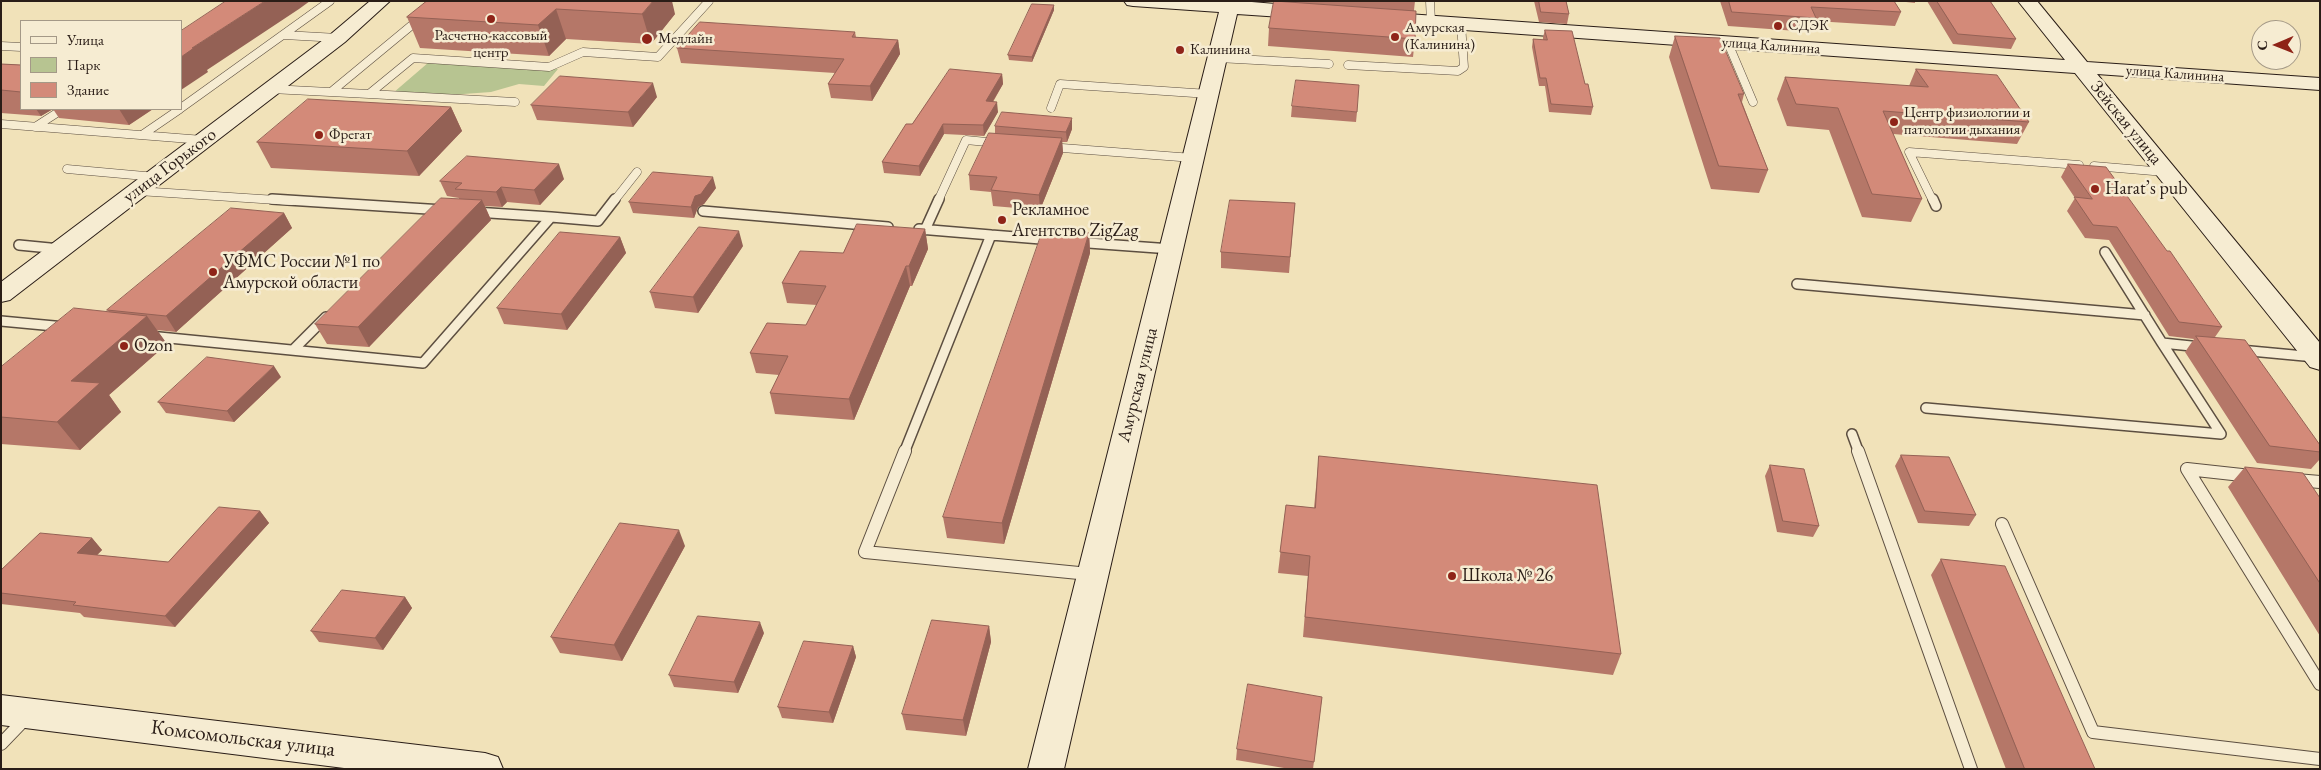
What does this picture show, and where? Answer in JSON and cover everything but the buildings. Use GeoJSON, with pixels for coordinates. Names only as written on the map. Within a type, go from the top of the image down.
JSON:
{"type":"FeatureCollection","features":[{"type":"Feature","properties":{"kind":"street","name":"улица Горького"},"geometry":{"type":"LineString","coordinates":[[1,294],[338,38],[381,1]]}},
{"type":"Feature","properties":{"kind":"street","name":"улица Горького"},"geometry":{"type":"LineString","coordinates":[[338,38],[398,1]]}},
{"type":"Feature","properties":{"kind":"street"},"geometry":{"type":"LineString","coordinates":[[1133,1],[1230,4],[1330,15]]}},
{"type":"Feature","properties":{"kind":"street","name":"Зейская улица"},"geometry":{"type":"LineString","coordinates":[[2028,1],[2318,359]]}},
{"type":"Feature","properties":{"kind":"street","name":"Амурская улица"},"geometry":{"type":"LineString","coordinates":[[1046,769],[1230,4]]}},
{"type":"Feature","properties":{"kind":"street","name":"улица Калинина"},"geometry":{"type":"LineString","coordinates":[[1360,17],[2320,84]]}},
{"type":"Feature","properties":{"kind":"street","name":"Комсомольская улица"},"geometry":{"type":"LineString","coordinates":[[16,711],[485,769]]}},
{"type":"Feature","properties":{"kind":"lane"},"geometry":{"type":"LineString","coordinates":[[182,107],[330,1]]}},
{"type":"Feature","properties":{"kind":"lane"},"geometry":{"type":"LineString","coordinates":[[331,92],[442,1]]}},
{"type":"Feature","properties":{"kind":"lane"},"geometry":{"type":"LineString","coordinates":[[370,94],[413,58],[549,67],[583,52],[658,57],[709,1]]}},
{"type":"Feature","properties":{"kind":"lane"},"geometry":{"type":"LineString","coordinates":[[1430,1],[1431,22]]}},
{"type":"Feature","properties":{"kind":"lane"},"geometry":{"type":"LineString","coordinates":[[1348,64],[1458,71],[1464,67],[1461,24]]}},
{"type":"Feature","properties":{"kind":"lane"},"geometry":{"type":"LineString","coordinates":[[284,35],[338,38]]}},
{"type":"Feature","properties":{"kind":"lane"},"geometry":{"type":"LineString","coordinates":[[1728,43],[1753,102]]}},
{"type":"Feature","properties":{"kind":"lane"},"geometry":{"type":"LineString","coordinates":[[1,46],[20,47]]}},
{"type":"Feature","properties":{"kind":"lane"},"geometry":{"type":"LineString","coordinates":[[1218,58],[1329,64]]}},
{"type":"Feature","properties":{"kind":"lane"},"geometry":{"type":"LineString","coordinates":[[1051,108],[1060,84],[1209,94]]}},
{"type":"Feature","properties":{"kind":"lane"},"geometry":{"type":"LineString","coordinates":[[271,89],[515,102]]}},
{"type":"Feature","properties":{"kind":"lane"},"geometry":{"type":"LineString","coordinates":[[35,127],[61,110]]}},
{"type":"Feature","properties":{"kind":"lane"},"geometry":{"type":"LineString","coordinates":[[142,135],[177,110]]}},
{"type":"Feature","properties":{"kind":"lane"},"geometry":{"type":"LineString","coordinates":[[1,124],[204,140]]}},
{"type":"Feature","properties":{"kind":"lane"},"geometry":{"type":"LineString","coordinates":[[925,230],[966,140],[1006,144]]}},
{"type":"Feature","properties":{"kind":"lane"},"geometry":{"type":"LineString","coordinates":[[1035,146],[1193,158]]}},
{"type":"Feature","properties":{"kind":"lane"},"geometry":{"type":"LineString","coordinates":[[1936,206],[1909,152],[2165,172]]}},
{"type":"Feature","properties":{"kind":"lane"},"geometry":{"type":"LineString","coordinates":[[67,170],[156,177]]}},
{"type":"Feature","properties":{"kind":"lane"},"geometry":{"type":"LineString","coordinates":[[138,191],[428,213],[456,211],[598,221],[637,172]]}},
{"type":"Feature","properties":{"kind":"lane"},"geometry":{"type":"LineString","coordinates":[[703,211],[896,227]]}},
{"type":"Feature","properties":{"kind":"lane"},"geometry":{"type":"LineString","coordinates":[[138,335],[423,363],[550,217]]}},
{"type":"Feature","properties":{"kind":"lane"},"geometry":{"type":"LineString","coordinates":[[906,228],[1171,250]]}},
{"type":"Feature","properties":{"kind":"lane"},"geometry":{"type":"LineString","coordinates":[[991,235],[865,552],[1092,574]]}},
{"type":"Feature","properties":{"kind":"lane"},"geometry":{"type":"LineString","coordinates":[[19,245],[60,249]]}},
{"type":"Feature","properties":{"kind":"lane"},"geometry":{"type":"LineString","coordinates":[[1926,408],[2221,434],[2105,252]]}},
{"type":"Feature","properties":{"kind":"lane"},"geometry":{"type":"LineString","coordinates":[[1797,284],[2145,316]]}},
{"type":"Feature","properties":{"kind":"lane"},"geometry":{"type":"LineString","coordinates":[[293,350],[335,308]]}},
{"type":"Feature","properties":{"kind":"lane"},"geometry":{"type":"LineString","coordinates":[[1,321],[79,329]]}},
{"type":"Feature","properties":{"kind":"lane"},"geometry":{"type":"LineString","coordinates":[[2162,343],[2210,348]]}},
{"type":"Feature","properties":{"kind":"lane"},"geometry":{"type":"LineString","coordinates":[[2230,349],[2318,359]]}},
{"type":"Feature","properties":{"kind":"lane"},"geometry":{"type":"LineString","coordinates":[[1852,434],[1971,769]]}},
{"type":"Feature","properties":{"kind":"lane"},"geometry":{"type":"LineString","coordinates":[[2263,477],[2187,469],[2320,684]]}},
{"type":"Feature","properties":{"kind":"lane"},"geometry":{"type":"LineString","coordinates":[[2282,478],[2320,482]]}},
{"type":"Feature","properties":{"kind":"lane"},"geometry":{"type":"LineString","coordinates":[[2002,524],[2093,732],[2320,759]]}},
{"type":"Feature","properties":{"kind":"lane"},"geometry":{"type":"LineString","coordinates":[[1,744],[16,711]]}},
{"type":"Feature","properties":{"kind":"green space"},"geometry":{"type":"Polygon","coordinates":[[[429,62],[558,69],[544,86],[519,84],[491,92],[436,96],[393,93],[429,62]]]}},
{"type":"Feature","properties":{"kind":"place","name":"Расчетно-кассовый центр"},"geometry":{"type":"Point","coordinates":[491,19]}},
{"type":"Feature","properties":{"kind":"place","name":"СДЭК"},"geometry":{"type":"Point","coordinates":[1778,26]}},
{"type":"Feature","properties":{"kind":"place","name":"Амурская (Калинина)"},"geometry":{"type":"Point","coordinates":[1395,37]}},
{"type":"Feature","properties":{"kind":"place","name":"Медлайн"},"geometry":{"type":"Point","coordinates":[647,39]}},
{"type":"Feature","properties":{"kind":"place","name":"Калинина"},"geometry":{"type":"Point","coordinates":[1180,50]}},
{"type":"Feature","properties":{"kind":"place","name":"Центр физиологии и патологии дыхания"},"geometry":{"type":"Point","coordinates":[1894,122]}},
{"type":"Feature","properties":{"kind":"place","name":"Фрегат"},"geometry":{"type":"Point","coordinates":[319,135]}},
{"type":"Feature","properties":{"kind":"place","name":"Harat’s pub"},"geometry":{"type":"Point","coordinates":[2095,189]}},
{"type":"Feature","properties":{"kind":"place","name":"Рекламное Агентство ZigZag"},"geometry":{"type":"Point","coordinates":[1002,220]}},
{"type":"Feature","properties":{"kind":"place","name":"УФМС России №1 по Амурской области"},"geometry":{"type":"Point","coordinates":[213,272]}},
{"type":"Feature","properties":{"kind":"place","name":"Ozon"},"geometry":{"type":"Point","coordinates":[124,346]}},
{"type":"Feature","properties":{"kind":"place","name":"Школа № 26"},"geometry":{"type":"Point","coordinates":[1452,576]}}]}
